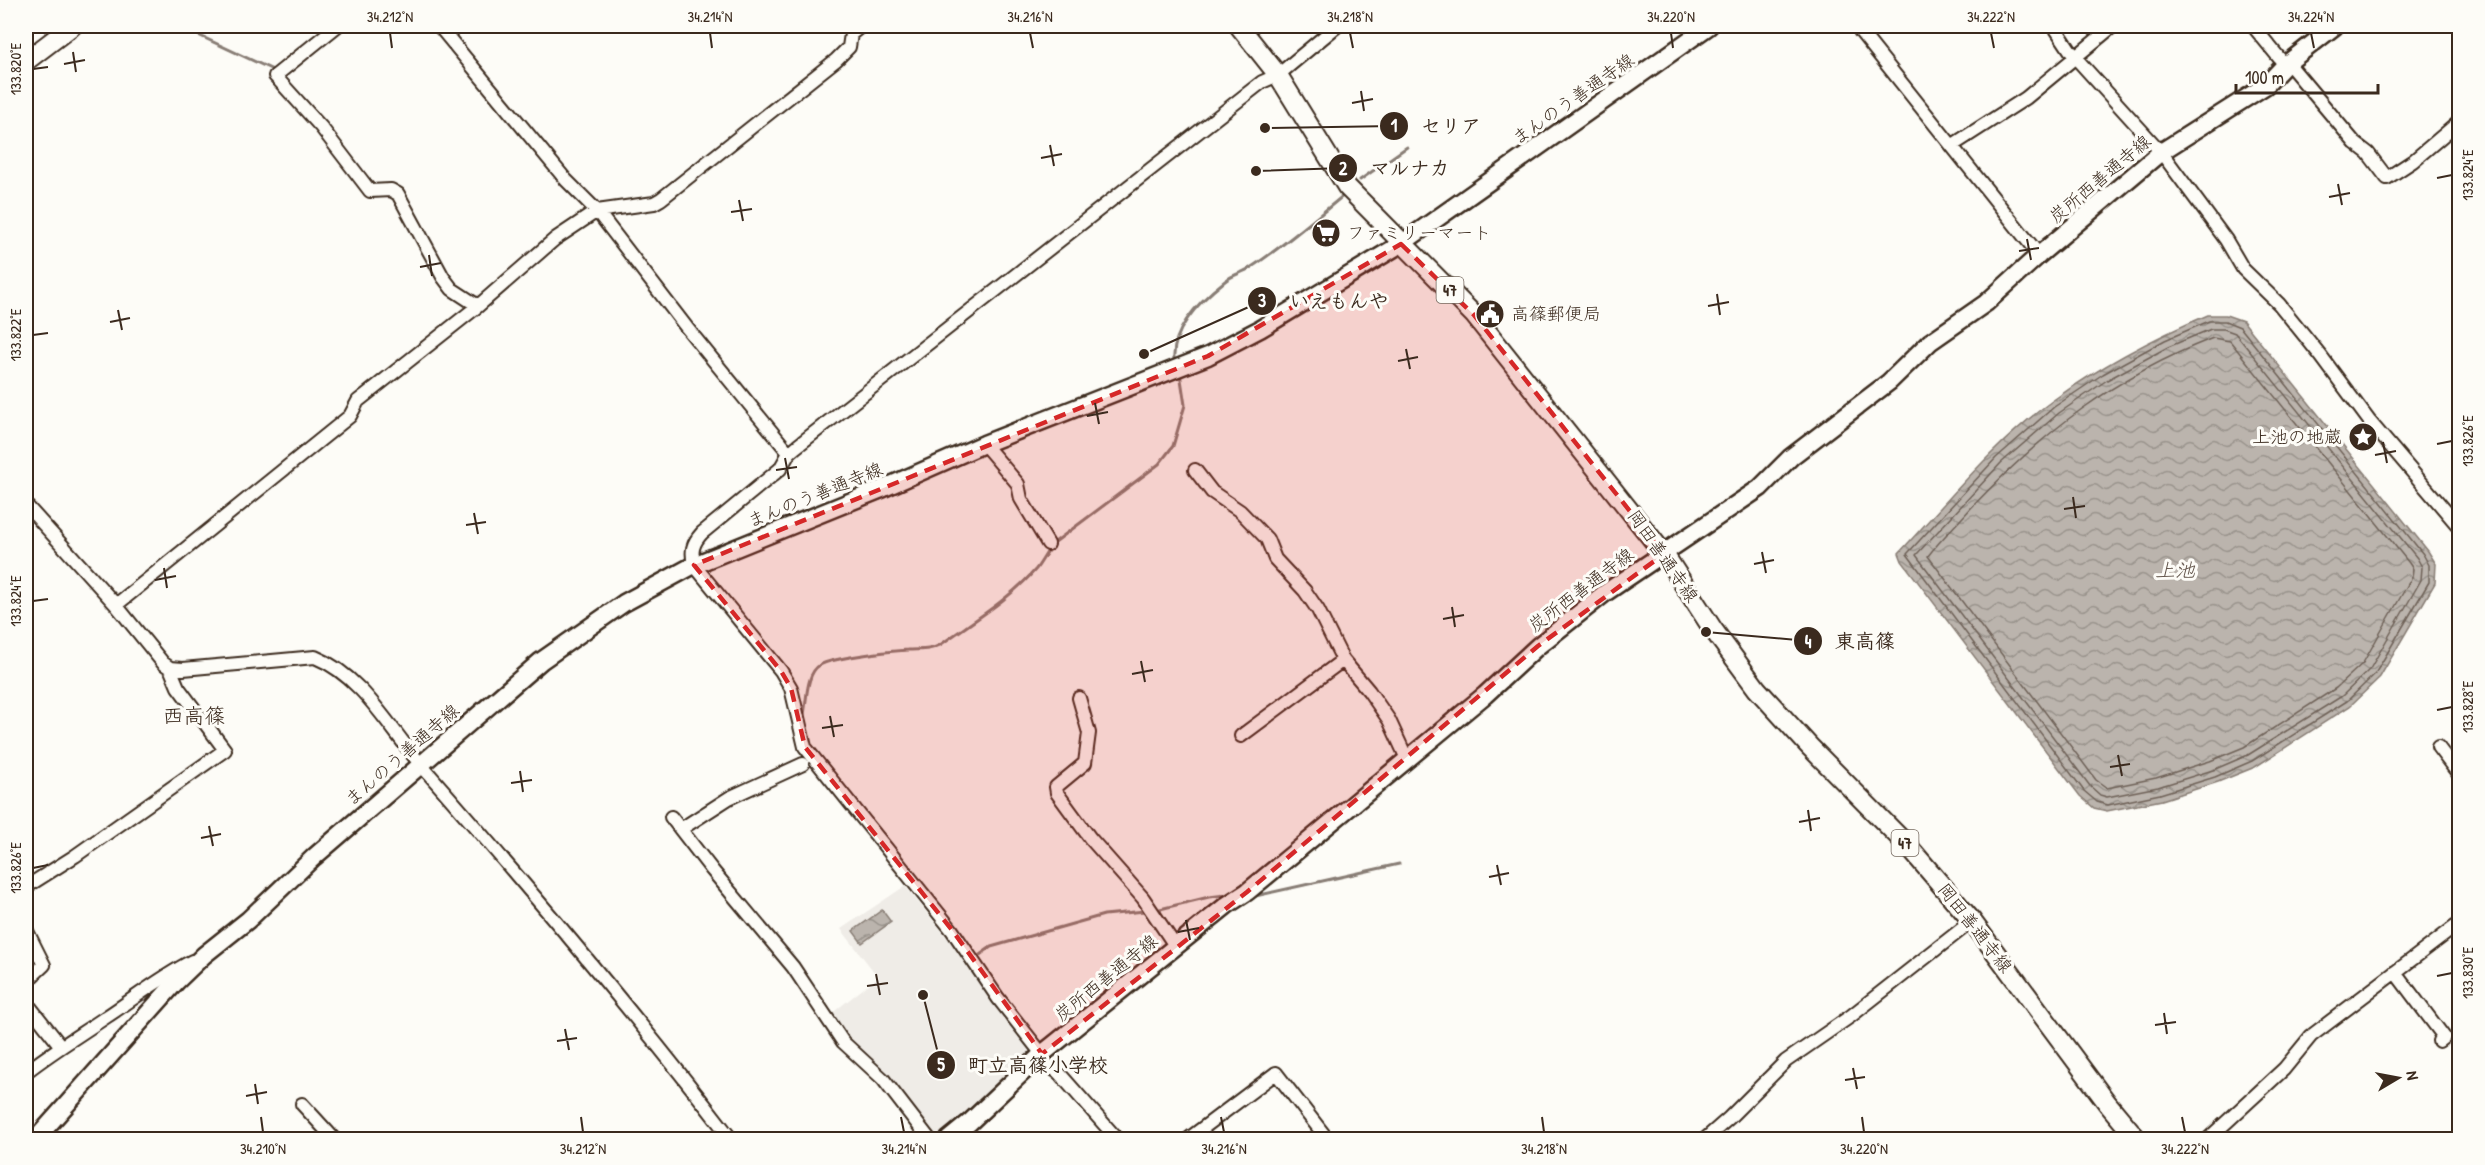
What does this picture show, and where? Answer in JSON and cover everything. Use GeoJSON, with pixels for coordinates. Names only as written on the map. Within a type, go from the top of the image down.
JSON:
{"type":"FeatureCollection","features":[{"type":"Feature","properties":{"kind":"main road","name":"岡田善通寺線"},"geometry":{"type":"LineString","coordinates":[[1239,26],[1278,75],[1347,187],[1401,244],[1474,315],[1664,554],[1712,628],[1757,688],[1810,747],[1908,846],[1972,921],[2108,1104],[2138,1140]]}},
{"type":"Feature","properties":{"kind":"main road","name":"まんのう善通寺線"},"geometry":{"type":"LineString","coordinates":[[35,1140],[176,982],[204,955],[248,920],[314,857],[541,661],[624,603],[694,565],[884,488],[984,444],[1208,356],[1287,313],[1401,244],[1709,26]]}},
{"type":"Feature","properties":{"kind":"main road","name":"炭所西善通寺線"},"geometry":{"type":"LineString","coordinates":[[948,1140],[1227,904],[1247,892],[1485,694],[1538,646],[1605,593],[1760,488],[1791,456],[1889,382],[1930,342],[1986,303],[2161,152],[2265,87],[2287,64],[2335,26]]}},
{"type":"Feature","properties":{"kind":"main road"},"geometry":{"type":"LineString","coordinates":[[26,61],[62,28]]}},
{"type":"Feature","properties":{"kind":"street"},"geometry":{"type":"LineString","coordinates":[[337,26],[275,76],[321,127],[370,191],[391,190],[398,194],[443,277],[452,289],[478,306]]}},
{"type":"Feature","properties":{"kind":"street"},"geometry":{"type":"LineString","coordinates":[[439,26],[566,180],[597,211],[687,328],[789,453]]}},
{"type":"Feature","properties":{"kind":"street"},"geometry":{"type":"LineString","coordinates":[[116,604],[350,416],[358,401],[478,306],[555,239],[597,211],[654,203],[661,199],[836,60],[849,47],[851,34],[861,26]]}},
{"type":"Feature","properties":{"kind":"street"},"geometry":{"type":"LineString","coordinates":[[1118,1140],[1044,1059],[998,999],[958,937],[805,747],[790,687],[781,671],[694,565],[691,551],[695,540],[780,469],[789,453],[1253,89],[1278,75],[1337,26]]}},
{"type":"Feature","properties":{"kind":"street"},"geometry":{"type":"LineString","coordinates":[[1856,26],[2039,255]]}},
{"type":"Feature","properties":{"kind":"street"},"geometry":{"type":"LineString","coordinates":[[2054,26],[2074,56],[2161,152],[2226,240],[2243,269],[2286,313],[2370,422],[2460,528]]}},
{"type":"Feature","properties":{"kind":"street"},"geometry":{"type":"LineString","coordinates":[[1953,145],[2026,98],[2113,26]]}},
{"type":"Feature","properties":{"kind":"street"},"geometry":{"type":"LineString","coordinates":[[2253,26],[2355,143],[2368,153],[2387,178],[2413,161],[2460,120]]}},
{"type":"Feature","properties":{"kind":"street"},"geometry":{"type":"LineString","coordinates":[[984,444],[1018,484],[1021,499],[1048,544]]}},
{"type":"Feature","properties":{"kind":"street"},"geometry":{"type":"LineString","coordinates":[[1195,470],[1212,492],[1240,511],[1267,539],[1275,559],[1305,591],[1318,610],[1343,660],[1389,720],[1407,759]]}},
{"type":"Feature","properties":{"kind":"street"},"geometry":{"type":"LineString","coordinates":[[26,505],[116,604],[137,633],[170,668],[178,687],[225,750],[75,856],[26,887]]}},
{"type":"Feature","properties":{"kind":"street"},"geometry":{"type":"LineString","coordinates":[[170,668],[183,669],[315,657],[326,661],[348,678],[382,715],[420,764],[650,1033],[732,1140]]}},
{"type":"Feature","properties":{"kind":"street"},"geometry":{"type":"LineString","coordinates":[[1241,736],[1343,660]]}},
{"type":"Feature","properties":{"kind":"street"},"geometry":{"type":"LineString","coordinates":[[1079,698],[1089,733],[1085,763],[1056,787],[1057,793],[1090,838],[1143,898],[1176,947]]}},
{"type":"Feature","properties":{"kind":"street"},"geometry":{"type":"LineString","coordinates":[[2438,747],[2460,776]]}},
{"type":"Feature","properties":{"kind":"street"},"geometry":{"type":"LineString","coordinates":[[681,829],[729,798],[803,764]]}},
{"type":"Feature","properties":{"kind":"street"},"geometry":{"type":"LineString","coordinates":[[671,817],[793,967],[843,1042],[883,1080],[930,1140]]}},
{"type":"Feature","properties":{"kind":"street"},"geometry":{"type":"LineString","coordinates":[[1704,1140],[1786,1060],[1851,1016],[1972,921]]}},
{"type":"Feature","properties":{"kind":"street"},"geometry":{"type":"LineString","coordinates":[[2207,1140],[2284,1069],[2311,1036],[2460,923]]}},
{"type":"Feature","properties":{"kind":"street"},"geometry":{"type":"LineString","coordinates":[[26,929],[44,964],[26,982]]}},
{"type":"Feature","properties":{"kind":"street"},"geometry":{"type":"LineString","coordinates":[[26,1072],[60,1045],[106,1017],[161,977],[204,955]]}},
{"type":"Feature","properties":{"kind":"street"},"geometry":{"type":"LineString","coordinates":[[2395,972],[2445,1036]]}},
{"type":"Feature","properties":{"kind":"street"},"geometry":{"type":"LineString","coordinates":[[26,1002],[60,1045]]}},
{"type":"Feature","properties":{"kind":"street"},"geometry":{"type":"LineString","coordinates":[[1187,1140],[1276,1073],[1328,1140]]}},
{"type":"Feature","properties":{"kind":"street"},"geometry":{"type":"LineString","coordinates":[[302,1104],[335,1140]]}},
{"type":"Feature","properties":{"kind":"highlighted area"},"geometry":{"type":"Polygon","coordinates":[[[1401,244],[1474,315],[1664,554],[1538,646],[1247,892],[1042,1054],[952,930],[805,747],[791,688],[781,671],[694,565],[1208,356],[1401,244]]]}},
{"type":"Feature","properties":{"kind":"shaded area"},"geometry":{"type":"Polygon","coordinates":[[[905,886],[966,961],[1034,1056],[938,1139],[933,1139],[846,1038],[831,1014],[878,977],[841,929],[905,886]]]}},
{"type":"Feature","properties":{"kind":"water","name":"上池"},"geometry":{"type":"Polygon","coordinates":[[[2208,315],[2226,315],[2243,321],[2428,551],[2436,564],[2435,583],[2380,677],[2350,706],[2255,767],[2162,800],[2107,811],[2094,808],[2080,796],[1902,561],[1899,553],[1991,454],[2031,417],[2089,376],[2167,333],[2208,315]]]}},
{"type":"Feature","properties":{"kind":"water"},"geometry":{"type":"Polygon","coordinates":[[[882,910],[891,922],[862,943],[853,931],[882,910]]]}},
{"type":"Feature","properties":{"kind":"waterway"},"geometry":{"type":"LineString","coordinates":[[179,26],[275,71]]}},
{"type":"Feature","properties":{"kind":"waterway"},"geometry":{"type":"LineString","coordinates":[[1360,180],[1407,147]]}},
{"type":"Feature","properties":{"kind":"waterway"},"geometry":{"type":"LineString","coordinates":[[1174,359],[1175,347],[1183,325],[1207,296],[1228,279],[1250,268],[1273,252],[1344,195]]}},
{"type":"Feature","properties":{"kind":"waterway"},"geometry":{"type":"LineString","coordinates":[[804,714],[810,680],[815,669],[820,665],[848,657],[928,649],[940,645],[1014,591],[1036,569],[1055,542],[1159,464],[1173,446],[1185,405],[1180,373]]}},
{"type":"Feature","properties":{"kind":"waterway"},"geometry":{"type":"LineString","coordinates":[[1251,897],[1399,864]]}},
{"type":"Feature","properties":{"kind":"waterway"},"geometry":{"type":"LineString","coordinates":[[1160,909],[1225,895]]}},
{"type":"Feature","properties":{"kind":"waterway"},"geometry":{"type":"LineString","coordinates":[[977,957],[991,947],[1104,915],[1145,911]]}},
{"type":"Feature","properties":{"kind":"place","name":"セリア"},"geometry":{"type":"Point","coordinates":[1265,128]}},
{"type":"Feature","properties":{"kind":"place","name":"マルナカ"},"geometry":{"type":"Point","coordinates":[1256,171]}},
{"type":"Feature","properties":{"kind":"place","name":"ファミリーマート"},"geometry":{"type":"Point","coordinates":[1326,233]}},
{"type":"Feature","properties":{"kind":"place","name":"高篠郵便局"},"geometry":{"type":"Point","coordinates":[1490,314]}},
{"type":"Feature","properties":{"kind":"place","name":"いえもんや"},"geometry":{"type":"Point","coordinates":[1144,354]}},
{"type":"Feature","properties":{"kind":"place","name":"上池の地蔵"},"geometry":{"type":"Point","coordinates":[2363,437]}},
{"type":"Feature","properties":{"kind":"place","name":"東高篠"},"geometry":{"type":"Point","coordinates":[1706,632]}},
{"type":"Feature","properties":{"kind":"place","name":"町立高篠小学校"},"geometry":{"type":"Point","coordinates":[923,995]}},
{"type":"Feature","properties":{"kind":"district","name":"西高篠"},"geometry":{"type":"Point","coordinates":[194,716]}}]}
